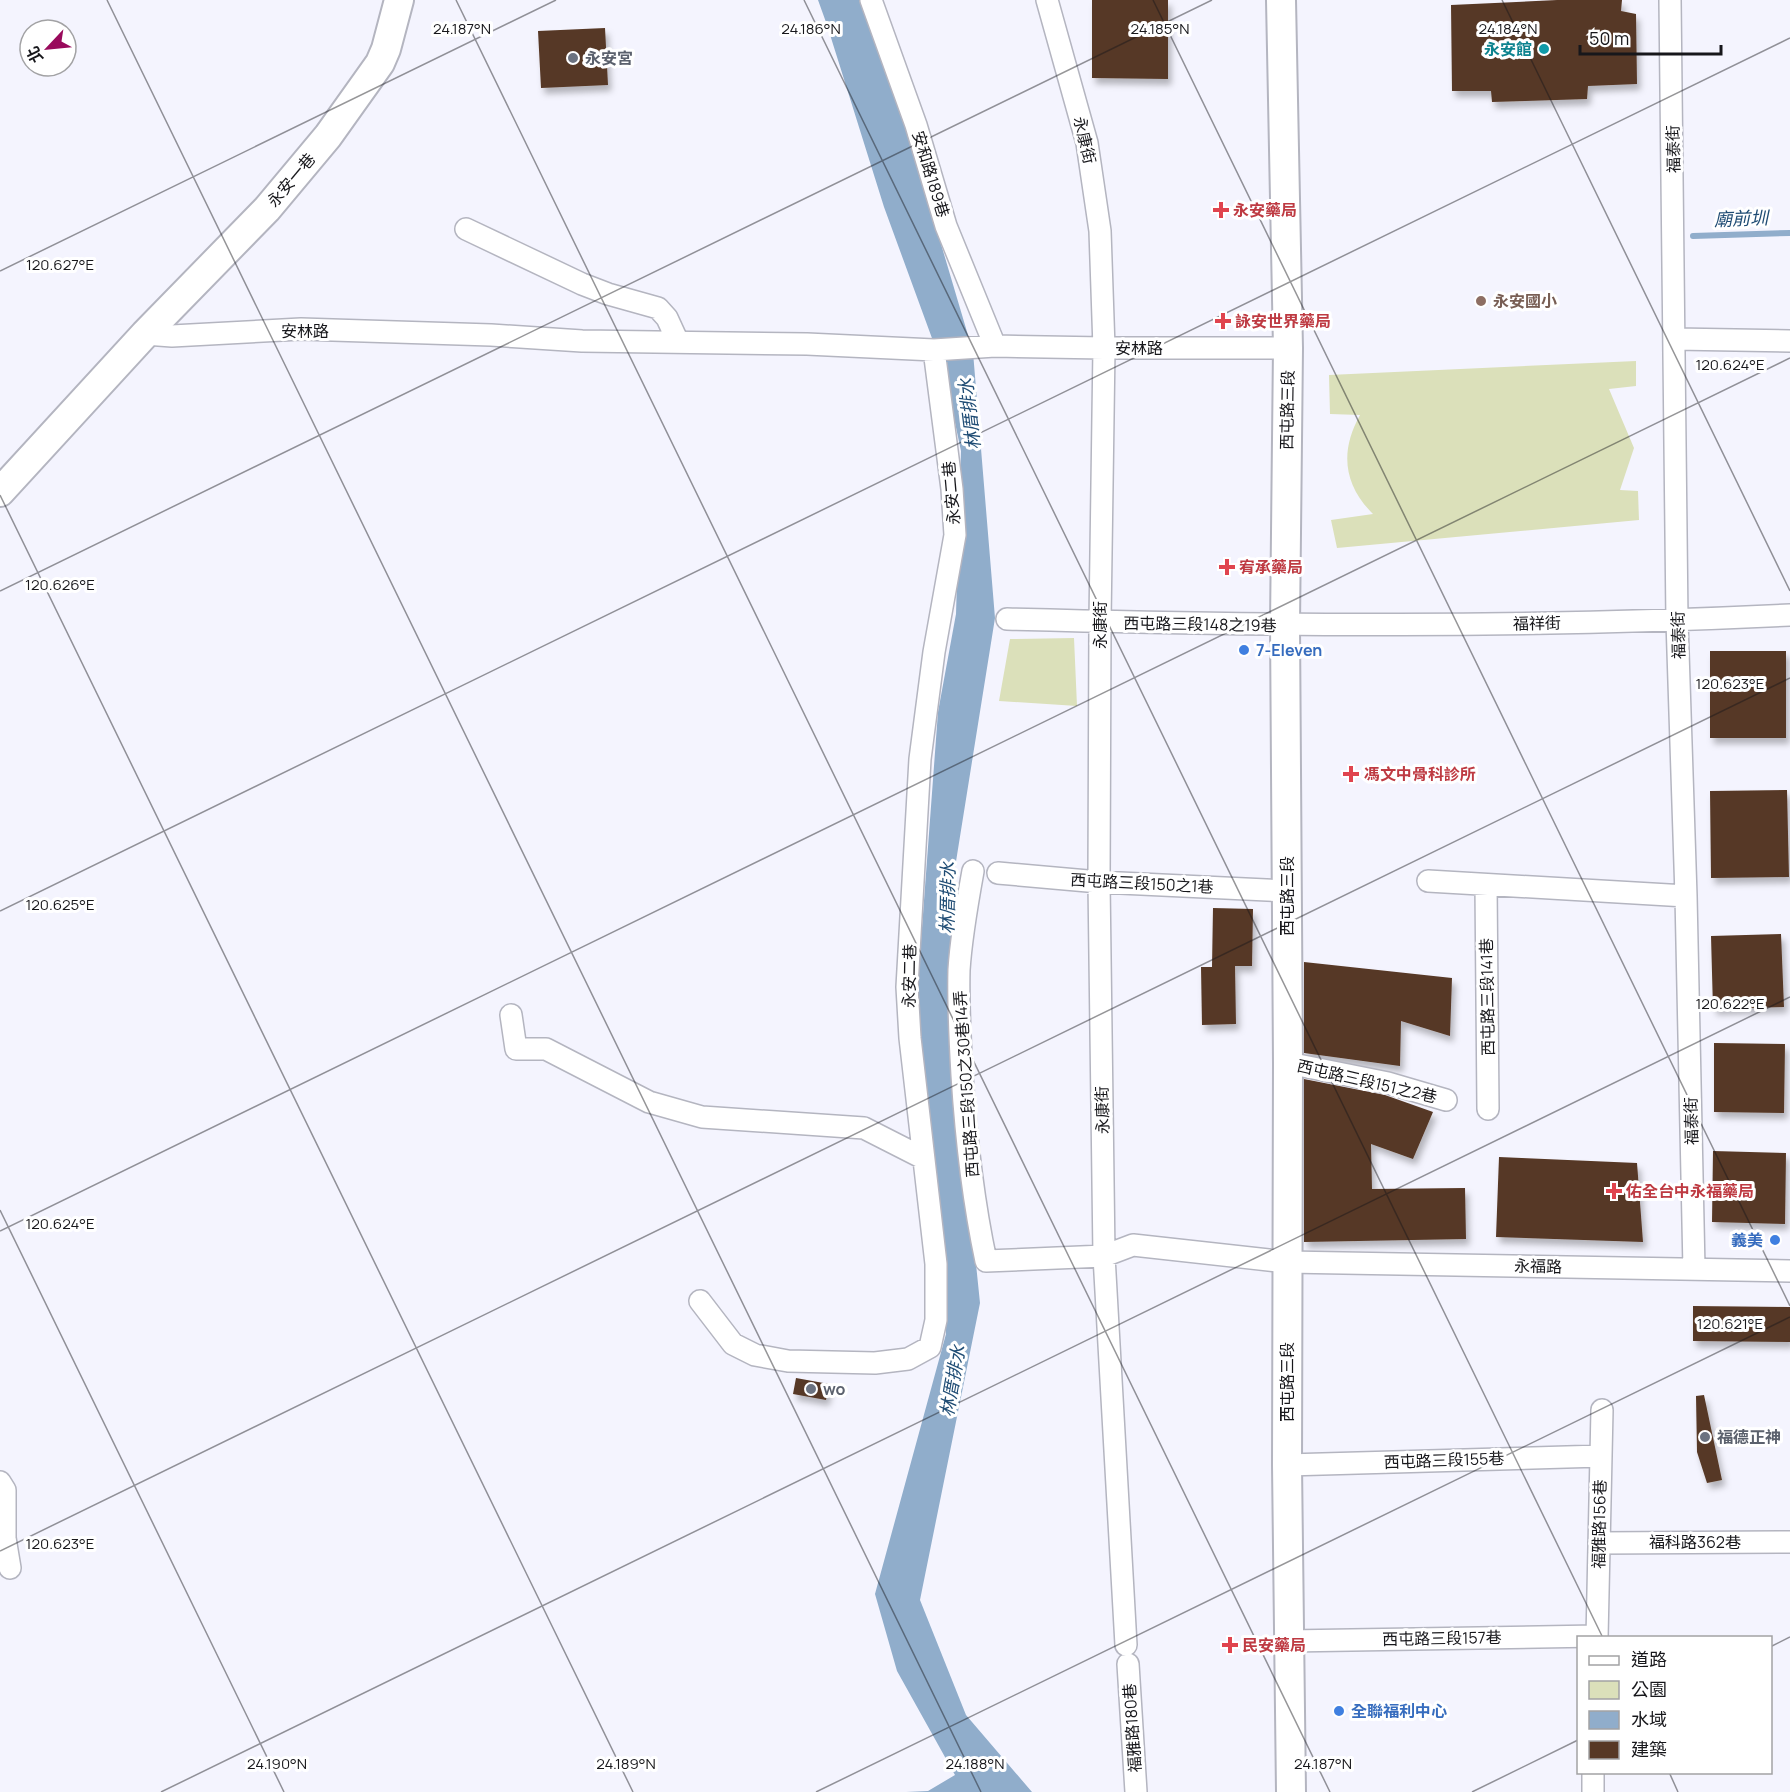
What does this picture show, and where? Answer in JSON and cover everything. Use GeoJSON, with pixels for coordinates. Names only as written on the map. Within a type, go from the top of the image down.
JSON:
{"type":"FeatureCollection","features":[{"type":"Feature","properties":{"kind":"street","name":"永安一巷"},"geometry":{"type":"LineString","coordinates":[[146,334],[267,209],[328,136],[380,63],[399,0]]}},
{"type":"Feature","properties":{"kind":"street","name":"安和路189巷"},"geometry":{"type":"LineString","coordinates":[[872,0],[916,125],[946,225],[992,346]]}},
{"type":"Feature","properties":{"kind":"street","name":"永康街"},"geometry":{"type":"LineString","coordinates":[[1047,0],[1088,143],[1100,231],[1104,348],[1099,882],[1104,1256],[1127,1654]]}},
{"type":"Feature","properties":{"kind":"street","name":"西屯路三段"},"geometry":{"type":"LineString","coordinates":[[1281,0],[1288,348],[1285,625],[1288,1063],[1287,1465],[1291,1792]]}},
{"type":"Feature","properties":{"kind":"street","name":"福泰街"},"geometry":{"type":"LineString","coordinates":[[1670,0],[1677,621],[1694,1269]]}},
{"type":"Feature","properties":{"kind":"street"},"geometry":{"type":"LineString","coordinates":[[466,229],[582,284],[658,308],[667,318],[678,342]]}},
{"type":"Feature","properties":{"kind":"street","name":"安林路"},"geometry":{"type":"LineString","coordinates":[[146,334],[172,336],[301,329],[934,350],[992,346],[1288,348]]}},
{"type":"Feature","properties":{"kind":"street"},"geometry":{"type":"LineString","coordinates":[[0,492],[146,334]]}},
{"type":"Feature","properties":{"kind":"street"},"geometry":{"type":"LineString","coordinates":[[1675,339],[1790,341]]}},
{"type":"Feature","properties":{"kind":"street","name":"永安二巷"},"geometry":{"type":"LineString","coordinates":[[930,1347],[936,1320],[936,1264],[910,1038],[907,987],[920,759],[934,652],[955,535],[952,489],[934,350]]}},
{"type":"Feature","properties":{"kind":"street","name":"福祥街"},"geometry":{"type":"LineString","coordinates":[[1285,625],[1677,621],[1790,615]]}},
{"type":"Feature","properties":{"kind":"street","name":"西屯路三段148之19巷"},"geometry":{"type":"LineString","coordinates":[[1007,619],[1285,625]]}},
{"type":"Feature","properties":{"kind":"street","name":"西屯路三段150之30巷14弄"},"geometry":{"type":"LineString","coordinates":[[973,871],[964,919],[959,969],[958,1014],[966,1128],[978,1224],[986,1261]]}},
{"type":"Feature","properties":{"kind":"street","name":"西屯路三段150之1巷"},"geometry":{"type":"LineString","coordinates":[[998,873],[1099,882],[1287,891]]}},
{"type":"Feature","properties":{"kind":"street"},"geometry":{"type":"LineString","coordinates":[[1428,881],[1686,896]]}},
{"type":"Feature","properties":{"kind":"street","name":"西屯路三段141巷"},"geometry":{"type":"LineString","coordinates":[[1486,885],[1488,1109]]}},
{"type":"Feature","properties":{"kind":"street"},"geometry":{"type":"LineString","coordinates":[[511,1015],[516,1049],[546,1049],[649,1102],[702,1117],[864,1128],[923,1158]]}},
{"type":"Feature","properties":{"kind":"street","name":"西屯路三段151之2巷"},"geometry":{"type":"LineString","coordinates":[[1288,1063],[1389,1083],[1446,1100]]}},
{"type":"Feature","properties":{"kind":"street","name":"永福路"},"geometry":{"type":"LineString","coordinates":[[986,1261],[1104,1256],[1133,1245],[1287,1262],[1790,1271]]}},
{"type":"Feature","properties":{"kind":"street"},"geometry":{"type":"LineString","coordinates":[[700,1301],[734,1344],[755,1355],[788,1361],[874,1363],[908,1359],[930,1347]]}},
{"type":"Feature","properties":{"kind":"street"},"geometry":{"type":"LineString","coordinates":[[808,1370],[912,1371],[922,1368],[930,1347]]}},
{"type":"Feature","properties":{"kind":"street","name":"福雅路156巷"},"geometry":{"type":"LineString","coordinates":[[1597,1636],[1602,1410]]}},
{"type":"Feature","properties":{"kind":"street","name":"西屯路三段155巷"},"geometry":{"type":"LineString","coordinates":[[1287,1465],[1601,1456]]}},
{"type":"Feature","properties":{"kind":"street"},"geometry":{"type":"LineString","coordinates":[[0,1482],[5,1490],[5,1538],[10,1568]]}},
{"type":"Feature","properties":{"kind":"street","name":"福科路362巷"},"geometry":{"type":"LineString","coordinates":[[1599,1543],[1790,1542]]}},
{"type":"Feature","properties":{"kind":"street","name":"西屯路三段157巷"},"geometry":{"type":"LineString","coordinates":[[1288,1641],[1577,1637]]}},
{"type":"Feature","properties":{"kind":"street","name":"福雅路180巷"},"geometry":{"type":"LineString","coordinates":[[1127,1654],[1136,1792]]}},
{"type":"Feature","properties":{"kind":"street"},"geometry":{"type":"LineString","coordinates":[[1593,1774],[1593,1792]]}},
{"type":"Feature","properties":{"kind":"green space"},"geometry":{"type":"Polygon","coordinates":[[[1636,361],[1636,386],[1609,389],[1634,448],[1620,490],[1638,491],[1639,520],[1337,548],[1331,520],[1373,514],[1356,491],[1350,479],[1348,467],[1349,441],[1360,415],[1330,414],[1329,375],[1636,361]]]}},
{"type":"Feature","properties":{"kind":"green space"},"geometry":{"type":"Polygon","coordinates":[[[1074,638],[1077,706],[999,701],[1010,639],[1074,638]]]}},
{"type":"Feature","properties":{"kind":"water","name":"林厝排水"},"geometry":{"type":"Polygon","coordinates":[[[818,0],[859,0],[890,72],[973,352],[995,618],[954,874],[951,1073],[969,1196],[980,1303],[920,1600],[966,1715],[1032,1792],[906,1792],[928,1791],[955,1775],[897,1671],[875,1594],[946,1334],[933,1171],[915,1022],[938,712],[956,614],[961,451],[944,371],[884,207],[818,0]]]}},
{"type":"Feature","properties":{"kind":"building"},"geometry":{"type":"Polygon","coordinates":[[[1092,0],[1168,0],[1168,79],[1092,78],[1092,0]]]}},
{"type":"Feature","properties":{"kind":"building","name":"永安館"},"geometry":{"type":"Polygon","coordinates":[[[1557,0],[1622,0],[1621,11],[1636,14],[1637,84],[1588,86],[1587,99],[1492,102],[1491,91],[1452,91],[1451,5],[1557,0]]]}},
{"type":"Feature","properties":{"kind":"building","name":"永安宮"},"geometry":{"type":"Polygon","coordinates":[[[605,28],[608,85],[541,88],[538,31],[605,28]]]}},
{"type":"Feature","properties":{"kind":"building"},"geometry":{"type":"Polygon","coordinates":[[[1710,651],[1786,651],[1786,738],[1710,738],[1710,651]]]}},
{"type":"Feature","properties":{"kind":"building"},"geometry":{"type":"Polygon","coordinates":[[[1787,790],[1789,877],[1711,878],[1710,791],[1787,790]]]}},
{"type":"Feature","properties":{"kind":"building"},"geometry":{"type":"Polygon","coordinates":[[[1213,908],[1253,909],[1252,966],[1235,966],[1236,1024],[1202,1025],[1201,967],[1212,967],[1213,908]]]}},
{"type":"Feature","properties":{"kind":"building"},"geometry":{"type":"Polygon","coordinates":[[[1781,934],[1784,1007],[1713,1009],[1711,936],[1781,934]]]}},
{"type":"Feature","properties":{"kind":"building"},"geometry":{"type":"Polygon","coordinates":[[[1304,962],[1452,978],[1450,1036],[1401,1021],[1400,1066],[1304,1053],[1304,962]]]}},
{"type":"Feature","properties":{"kind":"building"},"geometry":{"type":"Polygon","coordinates":[[[1714,1043],[1785,1044],[1784,1113],[1714,1112],[1714,1043]]]}},
{"type":"Feature","properties":{"kind":"building"},"geometry":{"type":"Polygon","coordinates":[[[1304,1079],[1385,1095],[1433,1112],[1413,1159],[1371,1144],[1372,1189],[1465,1188],[1466,1239],[1304,1242],[1304,1079]]]}},
{"type":"Feature","properties":{"kind":"building"},"geometry":{"type":"Polygon","coordinates":[[[1713,1151],[1786,1153],[1785,1224],[1712,1222],[1713,1151]]]}},
{"type":"Feature","properties":{"kind":"building"},"geometry":{"type":"Polygon","coordinates":[[[1499,1157],[1637,1163],[1643,1242],[1496,1237],[1499,1157]]]}},
{"type":"Feature","properties":{"kind":"building"},"geometry":{"type":"Polygon","coordinates":[[[1693,1306],[1790,1307],[1790,1342],[1693,1341],[1693,1306]]]}},
{"type":"Feature","properties":{"kind":"building","name":"wo"},"geometry":{"type":"Polygon","coordinates":[[[796,1378],[829,1384],[826,1400],[793,1394],[796,1378]]]}},
{"type":"Feature","properties":{"kind":"building","name":"福德正神"},"geometry":{"type":"Polygon","coordinates":[[[1704,1395],[1722,1480],[1707,1483],[1697,1452],[1696,1396],[1704,1395]]]}},
{"type":"Feature","properties":{"kind":"waterway","name":"廟前圳"},"geometry":{"type":"LineString","coordinates":[[1693,236],[1790,233]]}},
{"type":"Feature","properties":{"kind":"place","name":"永安館"},"geometry":{"type":"Point","coordinates":[1544,49]}},
{"type":"Feature","properties":{"kind":"place","name":"永安宮"},"geometry":{"type":"Point","coordinates":[573,58]}},
{"type":"Feature","properties":{"kind":"place","name":"永安藥局"},"geometry":{"type":"Point","coordinates":[1221,210]}},
{"type":"Feature","properties":{"kind":"place","name":"永安國小"},"geometry":{"type":"Point","coordinates":[1481,301]}},
{"type":"Feature","properties":{"kind":"place","name":"詠安世界藥局"},"geometry":{"type":"Point","coordinates":[1223,321]}},
{"type":"Feature","properties":{"kind":"place","name":"宥承藥局"},"geometry":{"type":"Point","coordinates":[1227,567]}},
{"type":"Feature","properties":{"kind":"place","name":"7-Eleven"},"geometry":{"type":"Point","coordinates":[1244,650]}},
{"type":"Feature","properties":{"kind":"place","name":"馮文中骨科診所"},"geometry":{"type":"Point","coordinates":[1351,774]}},
{"type":"Feature","properties":{"kind":"place","name":"佑全台中永福藥局"},"geometry":{"type":"Point","coordinates":[1614,1191]}},
{"type":"Feature","properties":{"kind":"place","name":"義美"},"geometry":{"type":"Point","coordinates":[1775,1240]}},
{"type":"Feature","properties":{"kind":"place","name":"wo"},"geometry":{"type":"Point","coordinates":[811,1389]}},
{"type":"Feature","properties":{"kind":"place","name":"福德正神"},"geometry":{"type":"Point","coordinates":[1705,1437]}},
{"type":"Feature","properties":{"kind":"place","name":"民安藥局"},"geometry":{"type":"Point","coordinates":[1230,1645]}},
{"type":"Feature","properties":{"kind":"place","name":"全聯福利中心"},"geometry":{"type":"Point","coordinates":[1339,1711]}}]}
